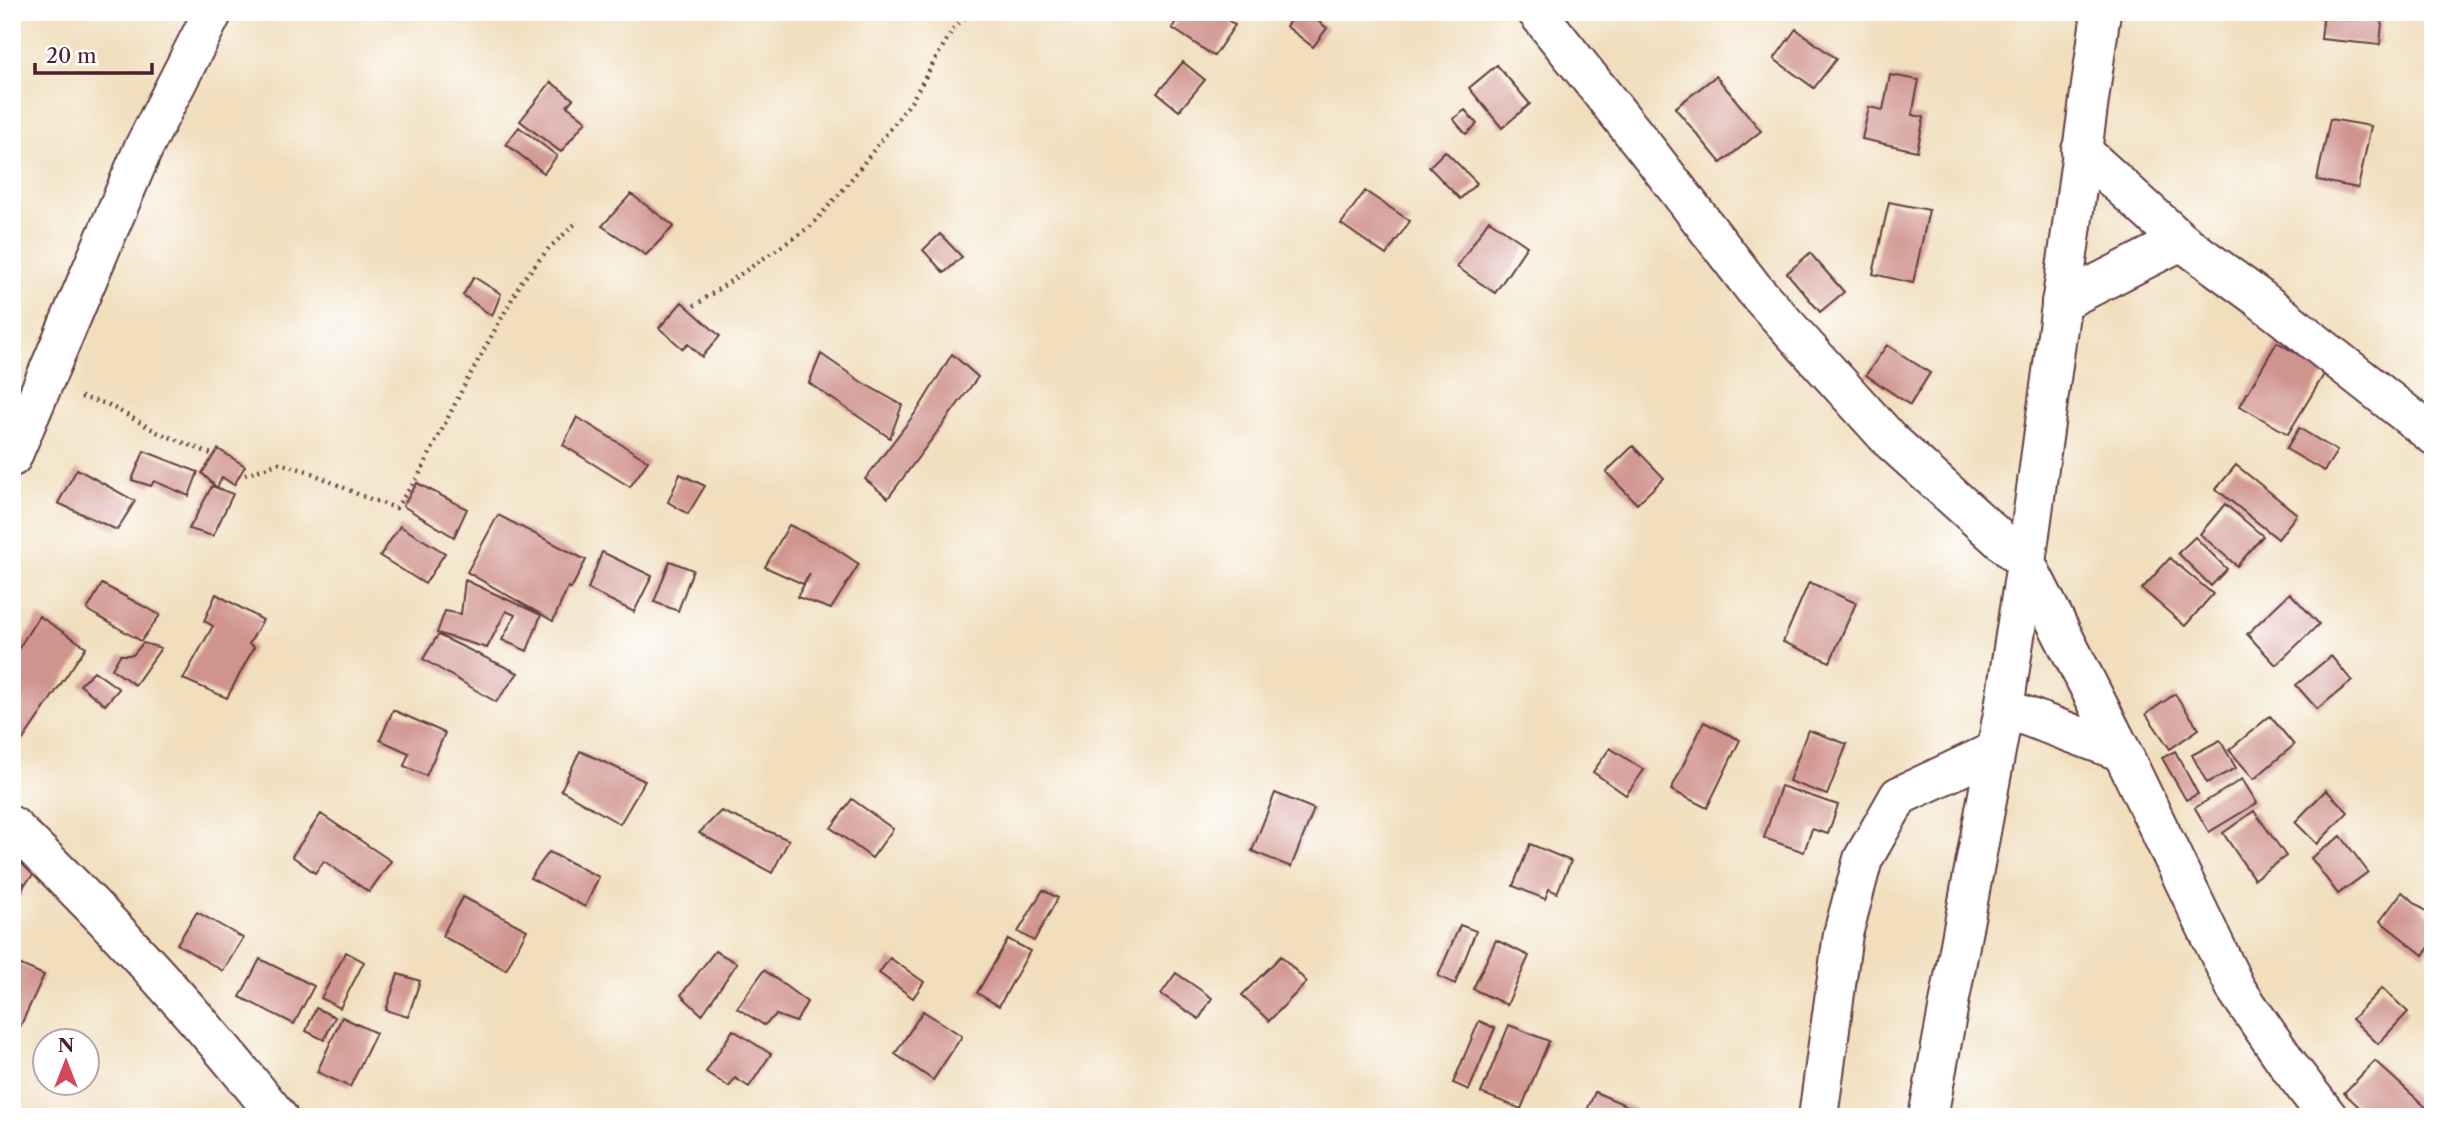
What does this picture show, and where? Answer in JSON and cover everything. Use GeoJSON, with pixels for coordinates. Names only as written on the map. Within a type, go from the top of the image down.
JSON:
{"type":"FeatureCollection","features":[{"type":"Feature","properties":{"kind":"main road"},"geometry":{"type":"LineString","coordinates":[[12,457],[143,149],[213,12]]}},
{"type":"Feature","properties":{"kind":"main road"},"geometry":{"type":"LineString","coordinates":[[1536,12],[1754,289],[1891,440],[2026,563],[2122,752],[2236,989],[2328,1117]]}},
{"type":"Feature","properties":{"kind":"main road"},"geometry":{"type":"LineString","coordinates":[[1928,1117],[2004,708],[2101,12]]}},
{"type":"Feature","properties":{"kind":"main road"},"geometry":{"type":"LineString","coordinates":[[2081,150],[2181,241],[2259,298],[2433,435]]}},
{"type":"Feature","properties":{"kind":"main road"},"geometry":{"type":"LineString","coordinates":[[2061,302],[2181,241]]}},
{"type":"Feature","properties":{"kind":"main road"},"geometry":{"type":"LineString","coordinates":[[2004,708],[2122,752]]}},
{"type":"Feature","properties":{"kind":"main road"},"geometry":{"type":"LineString","coordinates":[[1818,1117],[1843,934],[1863,859],[1899,796],[1995,751]]}},
{"type":"Feature","properties":{"kind":"main road"},"geometry":{"type":"LineString","coordinates":[[12,826],[76,887],[213,1037],[278,1117]]}},
{"type":"Feature","properties":{"kind":"path"},"geometry":{"type":"LineString","coordinates":[[694,306],[811,226],[846,186],[911,102],[953,29],[971,12]]}},
{"type":"Feature","properties":{"kind":"path"},"geometry":{"type":"LineString","coordinates":[[245,475],[279,463],[307,471],[396,508],[419,475],[522,281],[549,248],[575,224]]}},
{"type":"Feature","properties":{"kind":"path"},"geometry":{"type":"LineString","coordinates":[[43,385],[107,404],[157,432],[214,455]]}},
{"type":"Feature","properties":{"kind":"building"},"geometry":{"type":"Polygon","coordinates":[[[1182,12],[1216,12],[1235,25],[1214,56],[1172,28],[1182,12]]]}},
{"type":"Feature","properties":{"kind":"building"},"geometry":{"type":"Polygon","coordinates":[[[1297,12],[1306,12],[1327,28],[1313,47],[1286,26],[1297,12]]]}},
{"type":"Feature","properties":{"kind":"building"},"geometry":{"type":"Polygon","coordinates":[[[2324,12],[2383,12],[2380,45],[2321,39],[2324,12]]]}},
{"type":"Feature","properties":{"kind":"building"},"geometry":{"type":"Polygon","coordinates":[[[1796,29],[1836,59],[1814,88],[1774,59],[1796,29]]]}},
{"type":"Feature","properties":{"kind":"building"},"geometry":{"type":"Polygon","coordinates":[[[1183,62],[1205,80],[1179,111],[1157,93],[1183,62]]]}},
{"type":"Feature","properties":{"kind":"building"},"geometry":{"type":"Polygon","coordinates":[[[1497,65],[1530,104],[1502,128],[1469,88],[1497,65]]]}},
{"type":"Feature","properties":{"kind":"building"},"geometry":{"type":"Polygon","coordinates":[[[1890,75],[1919,80],[1912,115],[1924,117],[1917,151],[1862,139],[1869,107],[1883,110],[1890,75]]]}},
{"type":"Feature","properties":{"kind":"building"},"geometry":{"type":"Polygon","coordinates":[[[1716,76],[1761,131],[1721,163],[1675,108],[1716,76]]]}},
{"type":"Feature","properties":{"kind":"building"},"geometry":{"type":"Polygon","coordinates":[[[551,82],[573,99],[567,106],[586,121],[561,152],[520,121],[551,82]]]}},
{"type":"Feature","properties":{"kind":"building"},"geometry":{"type":"Polygon","coordinates":[[[1465,110],[1477,124],[1466,134],[1453,119],[1465,110]]]}},
{"type":"Feature","properties":{"kind":"building"},"geometry":{"type":"Polygon","coordinates":[[[2330,119],[2371,126],[2358,188],[2317,180],[2330,119]]]}},
{"type":"Feature","properties":{"kind":"building"},"geometry":{"type":"Polygon","coordinates":[[[519,127],[557,156],[544,173],[506,144],[519,127]]]}},
{"type":"Feature","properties":{"kind":"building"},"geometry":{"type":"Polygon","coordinates":[[[1445,151],[1477,183],[1460,199],[1429,167],[1445,151]]]}},
{"type":"Feature","properties":{"kind":"building"},"geometry":{"type":"Polygon","coordinates":[[[1365,191],[1410,221],[1386,255],[1341,224],[1365,191]]]}},
{"type":"Feature","properties":{"kind":"building"},"geometry":{"type":"Polygon","coordinates":[[[631,194],[674,226],[646,255],[602,226],[631,194]]]}},
{"type":"Feature","properties":{"kind":"building"},"geometry":{"type":"Polygon","coordinates":[[[1889,202],[1929,210],[1913,283],[1873,274],[1889,202]]]}},
{"type":"Feature","properties":{"kind":"building"},"geometry":{"type":"Polygon","coordinates":[[[1489,220],[1527,246],[1495,293],[1457,267],[1489,220]]]}},
{"type":"Feature","properties":{"kind":"building"},"geometry":{"type":"Polygon","coordinates":[[[940,234],[962,257],[944,273],[923,250],[940,234]]]}},
{"type":"Feature","properties":{"kind":"building"},"geometry":{"type":"Polygon","coordinates":[[[1810,253],[1844,292],[1820,312],[1787,273],[1810,253]]]}},
{"type":"Feature","properties":{"kind":"building"},"geometry":{"type":"Polygon","coordinates":[[[474,277],[501,294],[492,316],[463,295],[474,277]]]}},
{"type":"Feature","properties":{"kind":"building"},"geometry":{"type":"Polygon","coordinates":[[[682,302],[720,336],[702,357],[688,344],[683,349],[659,328],[682,302]]]}},
{"type":"Feature","properties":{"kind":"building"},"geometry":{"type":"Polygon","coordinates":[[[2277,342],[2326,371],[2288,434],[2240,406],[2277,342]]]}},
{"type":"Feature","properties":{"kind":"building"},"geometry":{"type":"Polygon","coordinates":[[[1887,345],[1930,373],[1910,405],[1866,375],[1887,345]]]}},
{"type":"Feature","properties":{"kind":"building"},"geometry":{"type":"Polygon","coordinates":[[[821,354],[863,383],[902,405],[890,438],[809,383],[821,354]]]}},
{"type":"Feature","properties":{"kind":"building"},"geometry":{"type":"Polygon","coordinates":[[[952,354],[978,377],[888,498],[865,479],[919,408],[952,354]]]}},
{"type":"Feature","properties":{"kind":"building"},"geometry":{"type":"Polygon","coordinates":[[[577,417],[648,461],[630,487],[563,445],[577,417]]]}},
{"type":"Feature","properties":{"kind":"building"},"geometry":{"type":"Polygon","coordinates":[[[2299,428],[2337,451],[2324,471],[2286,449],[2299,428]]]}},
{"type":"Feature","properties":{"kind":"building"},"geometry":{"type":"Polygon","coordinates":[[[1633,446],[1664,478],[1637,504],[1606,472],[1633,446]]]}},
{"type":"Feature","properties":{"kind":"building"},"geometry":{"type":"Polygon","coordinates":[[[218,449],[245,466],[234,485],[222,477],[217,488],[202,473],[218,449]]]}},
{"type":"Feature","properties":{"kind":"building"},"geometry":{"type":"Polygon","coordinates":[[[144,451],[198,472],[189,496],[154,481],[151,486],[132,480],[144,451]]]}},
{"type":"Feature","properties":{"kind":"building"},"geometry":{"type":"Polygon","coordinates":[[[2236,465],[2297,514],[2278,539],[2216,489],[2236,465]]]}},
{"type":"Feature","properties":{"kind":"building"},"geometry":{"type":"Polygon","coordinates":[[[77,469],[135,501],[117,530],[58,503],[77,469]]]}},
{"type":"Feature","properties":{"kind":"building"},"geometry":{"type":"Polygon","coordinates":[[[680,474],[705,486],[688,514],[668,502],[680,474]]]}},
{"type":"Feature","properties":{"kind":"building"},"geometry":{"type":"Polygon","coordinates":[[[417,483],[467,509],[454,537],[403,506],[417,483]]]}},
{"type":"Feature","properties":{"kind":"building"},"geometry":{"type":"Polygon","coordinates":[[[212,486],[233,494],[213,536],[189,529],[212,486]]]}},
{"type":"Feature","properties":{"kind":"building"},"geometry":{"type":"Polygon","coordinates":[[[2225,504],[2263,536],[2237,566],[2200,534],[2225,504]]]}},
{"type":"Feature","properties":{"kind":"building"},"geometry":{"type":"Polygon","coordinates":[[[498,515],[586,560],[571,589],[568,587],[553,621],[467,572],[498,515]]]}},
{"type":"Feature","properties":{"kind":"building"},"geometry":{"type":"Polygon","coordinates":[[[789,525],[827,543],[859,564],[831,609],[797,597],[810,574],[803,584],[765,567],[789,525]]]}},
{"type":"Feature","properties":{"kind":"building"},"geometry":{"type":"Polygon","coordinates":[[[400,526],[445,553],[425,584],[380,556],[400,526]]]}},
{"type":"Feature","properties":{"kind":"building"},"geometry":{"type":"Polygon","coordinates":[[[2195,537],[2227,569],[2211,586],[2178,553],[2195,537]]]}},
{"type":"Feature","properties":{"kind":"building"},"geometry":{"type":"Polygon","coordinates":[[[602,552],[652,576],[634,612],[588,589],[602,552]]]}},
{"type":"Feature","properties":{"kind":"building"},"geometry":{"type":"Polygon","coordinates":[[[2170,558],[2213,594],[2185,626],[2142,589],[2170,558]]]}},
{"type":"Feature","properties":{"kind":"building"},"geometry":{"type":"Polygon","coordinates":[[[670,561],[693,570],[678,611],[654,602],[670,561]]]}},
{"type":"Feature","properties":{"kind":"building"},"geometry":{"type":"Polygon","coordinates":[[[465,580],[541,615],[527,651],[502,640],[515,615],[506,611],[487,648],[437,633],[445,611],[461,614],[465,580]]]}},
{"type":"Feature","properties":{"kind":"building"},"geometry":{"type":"Polygon","coordinates":[[[1809,582],[1856,603],[1830,662],[1783,642],[1809,582]]]}},
{"type":"Feature","properties":{"kind":"building"},"geometry":{"type":"Polygon","coordinates":[[[102,584],[160,615],[141,641],[87,610],[102,584]]]}},
{"type":"Feature","properties":{"kind":"building"},"geometry":{"type":"Polygon","coordinates":[[[2290,593],[2319,624],[2276,665],[2247,634],[2290,593]]]}},
{"type":"Feature","properties":{"kind":"building"},"geometry":{"type":"Polygon","coordinates":[[[216,594],[263,620],[249,644],[254,647],[227,698],[183,679],[213,626],[204,621],[216,594]]]}},
{"type":"Feature","properties":{"kind":"building"},"geometry":{"type":"Polygon","coordinates":[[[39,616],[86,647],[22,741],[12,733],[12,659],[39,616]]]}},
{"type":"Feature","properties":{"kind":"building"},"geometry":{"type":"Polygon","coordinates":[[[438,635],[518,673],[496,702],[423,659],[438,635]]]}},
{"type":"Feature","properties":{"kind":"building"},"geometry":{"type":"Polygon","coordinates":[[[143,643],[161,648],[135,685],[112,669],[120,655],[133,655],[143,643]]]}},
{"type":"Feature","properties":{"kind":"building"},"geometry":{"type":"Polygon","coordinates":[[[2331,656],[2352,681],[2317,709],[2296,685],[2331,656]]]}},
{"type":"Feature","properties":{"kind":"building"},"geometry":{"type":"Polygon","coordinates":[[[94,671],[119,689],[105,705],[80,685],[94,671]]]}},
{"type":"Feature","properties":{"kind":"building"},"geometry":{"type":"Polygon","coordinates":[[[2175,694],[2199,729],[2170,749],[2146,714],[2175,694]]]}},
{"type":"Feature","properties":{"kind":"building"},"geometry":{"type":"Polygon","coordinates":[[[393,710],[445,733],[426,776],[404,766],[409,753],[380,740],[393,710]]]}},
{"type":"Feature","properties":{"kind":"building"},"geometry":{"type":"Polygon","coordinates":[[[2270,716],[2294,745],[2254,779],[2229,750],[2270,716]]]}},
{"type":"Feature","properties":{"kind":"building"},"geometry":{"type":"Polygon","coordinates":[[[1704,722],[1740,740],[1707,808],[1671,790],[1704,722]]]}},
{"type":"Feature","properties":{"kind":"building"},"geometry":{"type":"Polygon","coordinates":[[[1808,730],[1847,744],[1827,795],[1789,781],[1808,730]]]}},
{"type":"Feature","properties":{"kind":"building"},"geometry":{"type":"Polygon","coordinates":[[[2220,740],[2236,768],[2207,783],[2192,755],[2220,740]]]}},
{"type":"Feature","properties":{"kind":"building"},"geometry":{"type":"Polygon","coordinates":[[[1610,748],[1644,770],[1626,795],[1593,772],[1610,748]]]}},
{"type":"Feature","properties":{"kind":"building"},"geometry":{"type":"Polygon","coordinates":[[[580,751],[645,781],[620,824],[561,790],[580,751]]]}},
{"type":"Feature","properties":{"kind":"building"},"geometry":{"type":"Polygon","coordinates":[[[2175,751],[2198,794],[2186,800],[2162,758],[2175,751]]]}},
{"type":"Feature","properties":{"kind":"building"},"geometry":{"type":"Polygon","coordinates":[[[2242,779],[2257,803],[2209,832],[2195,808],[2242,779]]]}},
{"type":"Feature","properties":{"kind":"building"},"geometry":{"type":"Polygon","coordinates":[[[1781,786],[1838,805],[1828,834],[1812,829],[1804,852],[1764,838],[1781,786]]]}},
{"type":"Feature","properties":{"kind":"building"},"geometry":{"type":"Polygon","coordinates":[[[2326,790],[2348,812],[2317,844],[2295,822],[2326,790]]]}},
{"type":"Feature","properties":{"kind":"building"},"geometry":{"type":"Polygon","coordinates":[[[1275,793],[1314,809],[1291,867],[1252,851],[1275,793]]]}},
{"type":"Feature","properties":{"kind":"building"},"geometry":{"type":"Polygon","coordinates":[[[852,799],[893,829],[872,858],[831,828],[852,799]]]}},
{"type":"Feature","properties":{"kind":"building"},"geometry":{"type":"Polygon","coordinates":[[[721,811],[789,840],[772,873],[699,833],[721,811]]]}},
{"type":"Feature","properties":{"kind":"building"},"geometry":{"type":"Polygon","coordinates":[[[2254,811],[2286,856],[2254,879],[2223,833],[2254,811]]]}},
{"type":"Feature","properties":{"kind":"building"},"geometry":{"type":"Polygon","coordinates":[[[321,814],[391,861],[369,892],[324,861],[315,873],[292,856],[321,814]]]}},
{"type":"Feature","properties":{"kind":"building"},"geometry":{"type":"Polygon","coordinates":[[[2341,836],[2368,872],[2338,894],[2311,858],[2341,836]]]}},
{"type":"Feature","properties":{"kind":"building"},"geometry":{"type":"Polygon","coordinates":[[[12,844],[47,860],[25,884],[12,874],[12,844]]]}},
{"type":"Feature","properties":{"kind":"building"},"geometry":{"type":"Polygon","coordinates":[[[1530,844],[1571,861],[1557,893],[1549,889],[1545,899],[1513,886],[1530,844]]]}},
{"type":"Feature","properties":{"kind":"building"},"geometry":{"type":"Polygon","coordinates":[[[549,852],[599,877],[585,907],[530,878],[549,852]]]}},
{"type":"Feature","properties":{"kind":"building"},"geometry":{"type":"Polygon","coordinates":[[[12,880],[25,884],[12,910],[12,880]]]}},
{"type":"Feature","properties":{"kind":"building"},"geometry":{"type":"Polygon","coordinates":[[[1043,890],[1058,898],[1034,941],[1018,932],[1043,890]]]}},
{"type":"Feature","properties":{"kind":"building"},"geometry":{"type":"Polygon","coordinates":[[[2402,892],[2433,917],[2433,943],[2423,955],[2380,921],[2402,892]]]}},
{"type":"Feature","properties":{"kind":"building"},"geometry":{"type":"Polygon","coordinates":[[[463,897],[527,930],[506,970],[442,936],[463,897]]]}},
{"type":"Feature","properties":{"kind":"building"},"geometry":{"type":"Polygon","coordinates":[[[197,912],[243,938],[223,971],[177,944],[197,912]]]}},
{"type":"Feature","properties":{"kind":"building"},"geometry":{"type":"Polygon","coordinates":[[[1460,925],[1476,931],[1455,984],[1438,976],[1460,925]]]}},
{"type":"Feature","properties":{"kind":"building"},"geometry":{"type":"Polygon","coordinates":[[[1008,939],[1030,951],[999,1006],[977,993],[1008,939]]]}},
{"type":"Feature","properties":{"kind":"building"},"geometry":{"type":"Polygon","coordinates":[[[1496,940],[1529,956],[1507,1005],[1473,989],[1496,940]]]}},
{"type":"Feature","properties":{"kind":"building"},"geometry":{"type":"Polygon","coordinates":[[[715,951],[737,963],[702,1015],[681,995],[715,951]]]}},
{"type":"Feature","properties":{"kind":"building"},"geometry":{"type":"Polygon","coordinates":[[[346,952],[364,962],[340,1008],[321,998],[346,952]]]}},
{"type":"Feature","properties":{"kind":"building"},"geometry":{"type":"Polygon","coordinates":[[[1281,956],[1307,982],[1269,1021],[1242,995],[1281,956]]]}},
{"type":"Feature","properties":{"kind":"building"},"geometry":{"type":"Polygon","coordinates":[[[890,958],[924,982],[913,998],[879,973],[890,958]]]}},
{"type":"Feature","properties":{"kind":"building"},"geometry":{"type":"Polygon","coordinates":[[[260,959],[314,986],[294,1024],[240,997],[260,959]]]}},
{"type":"Feature","properties":{"kind":"building"},"geometry":{"type":"Polygon","coordinates":[[[12,961],[44,975],[20,1027],[12,1023],[12,961]]]}},
{"type":"Feature","properties":{"kind":"building"},"geometry":{"type":"Polygon","coordinates":[[[764,970],[807,1002],[796,1022],[776,1015],[764,1025],[737,1008],[764,970]]]}},
{"type":"Feature","properties":{"kind":"building"},"geometry":{"type":"Polygon","coordinates":[[[1176,973],[1212,998],[1199,1019],[1161,994],[1176,973]]]}},
{"type":"Feature","properties":{"kind":"building"},"geometry":{"type":"Polygon","coordinates":[[[398,974],[420,981],[408,1017],[386,1010],[398,974]]]}},
{"type":"Feature","properties":{"kind":"building"},"geometry":{"type":"Polygon","coordinates":[[[2382,988],[2408,1012],[2378,1044],[2352,1019],[2382,988]]]}},
{"type":"Feature","properties":{"kind":"building"},"geometry":{"type":"Polygon","coordinates":[[[316,1008],[335,1017],[324,1040],[306,1031],[316,1008]]]}},
{"type":"Feature","properties":{"kind":"building"},"geometry":{"type":"Polygon","coordinates":[[[923,1011],[962,1036],[933,1080],[895,1054],[923,1011]]]}},
{"type":"Feature","properties":{"kind":"building"},"geometry":{"type":"Polygon","coordinates":[[[342,1017],[376,1033],[350,1087],[317,1072],[342,1017]]]}},
{"type":"Feature","properties":{"kind":"building"},"geometry":{"type":"Polygon","coordinates":[[[1479,1021],[1495,1028],[1469,1090],[1453,1083],[1479,1021]]]}},
{"type":"Feature","properties":{"kind":"building"},"geometry":{"type":"Polygon","coordinates":[[[1509,1025],[1549,1041],[1521,1109],[1481,1093],[1509,1025]]]}},
{"type":"Feature","properties":{"kind":"building"},"geometry":{"type":"Polygon","coordinates":[[[733,1030],[771,1054],[749,1087],[735,1078],[729,1087],[706,1072],[733,1030]]]}},
{"type":"Feature","properties":{"kind":"building"},"geometry":{"type":"Polygon","coordinates":[[[2375,1061],[2429,1110],[2422,1117],[2370,1117],[2344,1093],[2375,1061]]]}},
{"type":"Feature","properties":{"kind":"building"},"geometry":{"type":"Polygon","coordinates":[[[1595,1092],[1642,1112],[1640,1117],[1584,1117],[1595,1092]]]}}]}
